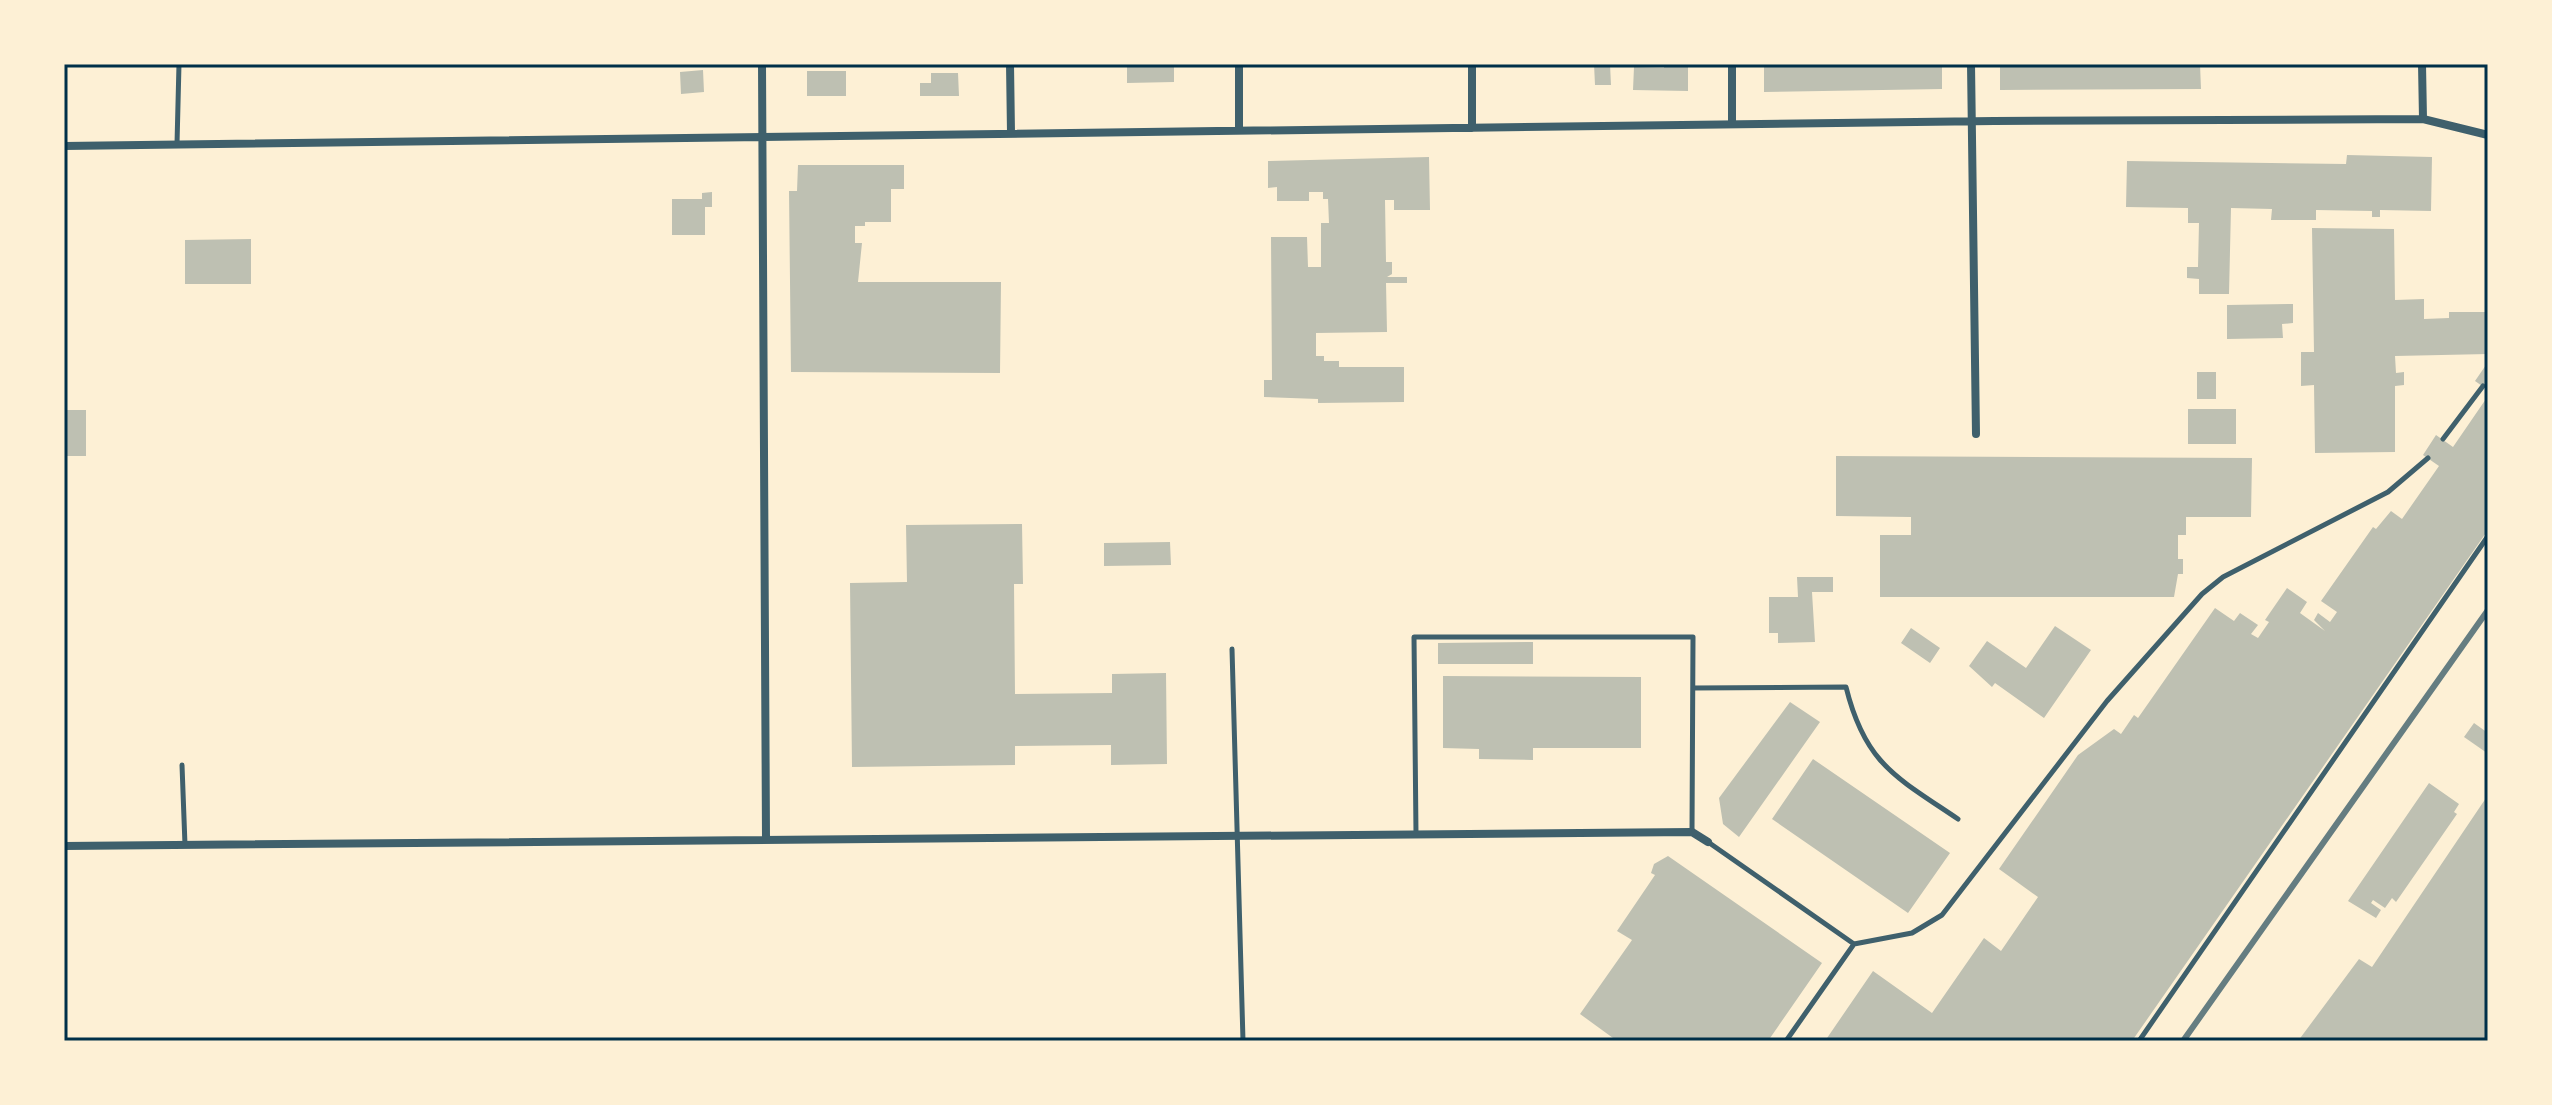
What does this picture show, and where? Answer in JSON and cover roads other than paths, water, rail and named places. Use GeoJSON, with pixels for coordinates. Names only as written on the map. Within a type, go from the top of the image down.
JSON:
{"type":"FeatureCollection","features":[{"type":"Feature","properties":{"kind":"street"},"geometry":{"type":"LineString","coordinates":[[762,64],[766,839]]}},
{"type":"Feature","properties":{"kind":"street"},"geometry":{"type":"LineString","coordinates":[[1010,64],[1011,133]]}},
{"type":"Feature","properties":{"kind":"street"},"geometry":{"type":"LineString","coordinates":[[1239,64],[1239,130]]}},
{"type":"Feature","properties":{"kind":"street"},"geometry":{"type":"LineString","coordinates":[[1472,64],[1472,128]]}},
{"type":"Feature","properties":{"kind":"street"},"geometry":{"type":"LineString","coordinates":[[1732,64],[1732,124]]}},
{"type":"Feature","properties":{"kind":"street"},"geometry":{"type":"LineString","coordinates":[[1971,64],[1976,434]]}},
{"type":"Feature","properties":{"kind":"street"},"geometry":{"type":"LineString","coordinates":[[2422,64],[2423,119]]}},
{"type":"Feature","properties":{"kind":"street"},"geometry":{"type":"LineString","coordinates":[[64,146],[1972,121],[2423,119],[2488,135]]}},
{"type":"Feature","properties":{"kind":"street"},"geometry":{"type":"LineString","coordinates":[[64,846],[1692,832],[1708,842]]}},
{"type":"Feature","properties":{"kind":"lane"},"geometry":{"type":"LineString","coordinates":[[177,144],[179,64]]}},
{"type":"Feature","properties":{"kind":"lane"},"geometry":{"type":"LineString","coordinates":[[2443,439],[2483,386]]}},
{"type":"Feature","properties":{"kind":"lane"},"geometry":{"type":"LineString","coordinates":[[1786,1041],[1854,944],[1912,933],[1942,915],[2107,701],[2212,585],[2388,492],[2428,458]]}},
{"type":"Feature","properties":{"kind":"lane"},"geometry":{"type":"LineString","coordinates":[[2139,1041],[2488,536]]}},
{"type":"Feature","properties":{"kind":"lane"},"geometry":{"type":"LineString","coordinates":[[1416,834],[1414,637],[1693,637],[1692,832]]}},
{"type":"Feature","properties":{"kind":"lane"},"geometry":{"type":"LineString","coordinates":[[1232,649],[1240,836],[1243,1041]]}},
{"type":"Feature","properties":{"kind":"lane"},"geometry":{"type":"LineString","coordinates":[[1693,688],[1846,687],[1859,732],[1869,750],[1883,765],[1958,819]]}},
{"type":"Feature","properties":{"kind":"lane"},"geometry":{"type":"LineString","coordinates":[[182,765],[185,845]]}},
{"type":"Feature","properties":{"kind":"lane"},"geometry":{"type":"LineString","coordinates":[[1708,842],[1854,944]]}},
{"type":"Feature","properties":{"kind":"railway"},"geometry":{"type":"LineString","coordinates":[[2183,1041],[2488,610]]}}]}
